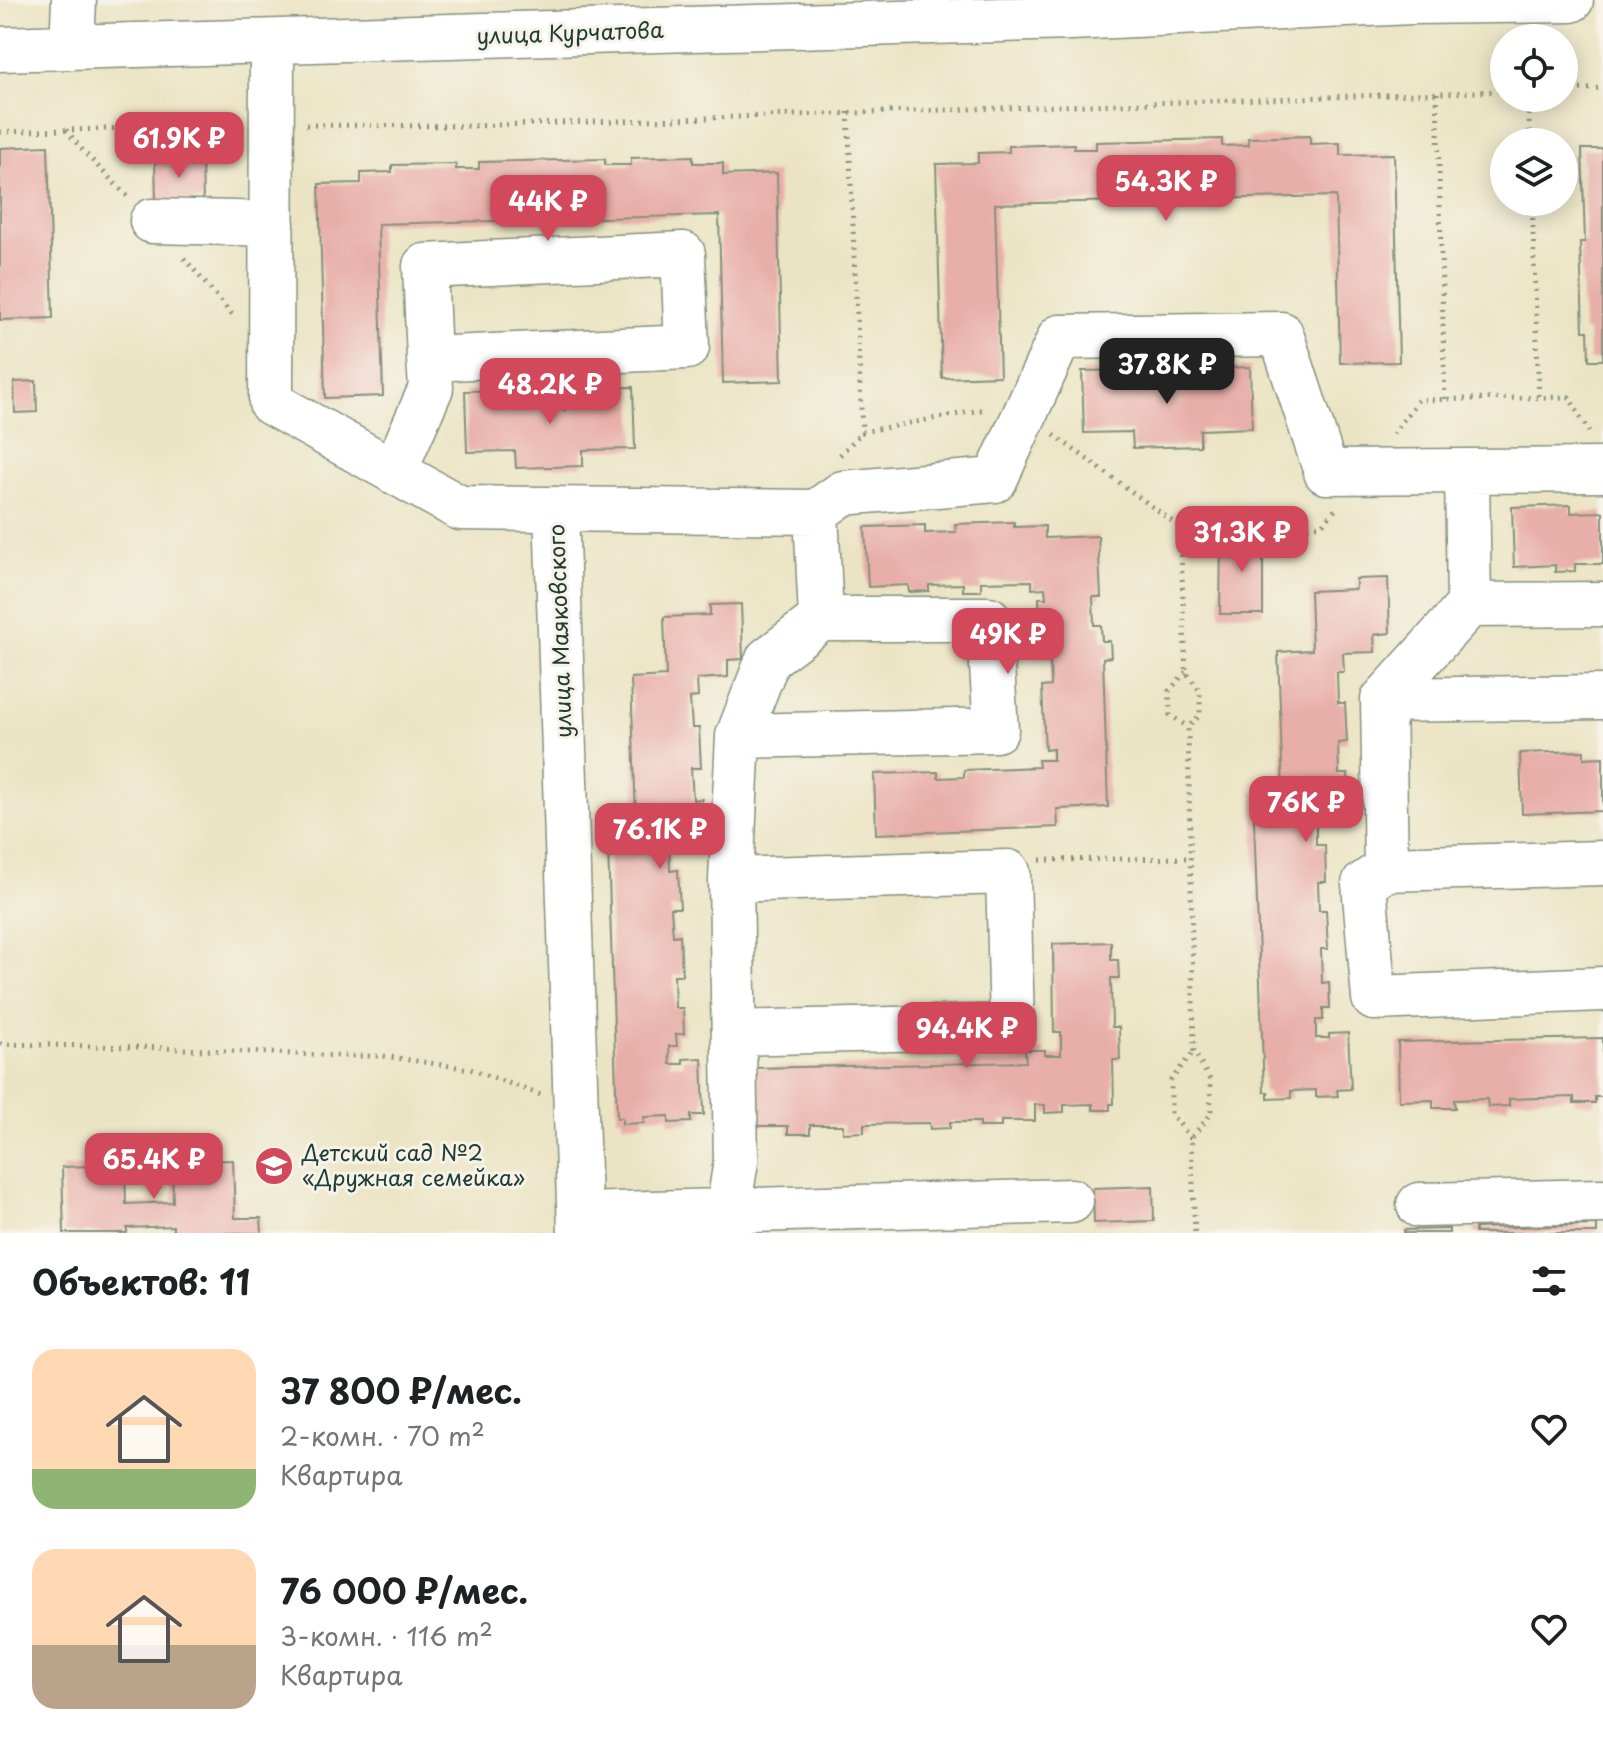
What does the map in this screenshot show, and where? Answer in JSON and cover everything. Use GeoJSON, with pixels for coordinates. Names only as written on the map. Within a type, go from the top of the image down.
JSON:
{"type":"FeatureCollection","features":[{"type":"Feature","properties":{"kind":"street"},"geometry":{"type":"LineString","coordinates":[[72,47],[74,0]]}},
{"type":"Feature","properties":{"kind":"street","name":"улица Курчатова"},"geometry":{"type":"LineString","coordinates":[[0,49],[272,42],[727,14],[1071,18],[1344,2],[1571,0]]}},
{"type":"Feature","properties":{"kind":"street","name":"улица Маяковского"},"geometry":{"type":"LineString","coordinates":[[272,42],[271,403],[460,508],[556,509],[580,1224]]}},
{"type":"Feature","properties":{"kind":"street"},"geometry":{"type":"LineString","coordinates":[[152,221],[272,224]]}},
{"type":"Feature","properties":{"kind":"street"},"geometry":{"type":"LineString","coordinates":[[394,472],[431,388],[429,359],[425,266],[683,254],[687,347],[429,359]]}},
{"type":"Feature","properties":{"kind":"street"},"geometry":{"type":"LineString","coordinates":[[556,509],[816,512],[843,493],[995,480],[1060,337],[1281,334],[1326,472],[1603,470]]}},
{"type":"Feature","properties":{"kind":"street"},"geometry":{"type":"LineString","coordinates":[[1386,869],[1383,700],[1469,605],[1467,471]]}},
{"type":"Feature","properties":{"kind":"street"},"geometry":{"type":"LineString","coordinates":[[816,512],[821,619]]}},
{"type":"Feature","properties":{"kind":"street"},"geometry":{"type":"LineString","coordinates":[[1469,605],[1603,604]]}},
{"type":"Feature","properties":{"kind":"street"},"geometry":{"type":"LineString","coordinates":[[728,1211],[736,1161],[731,880],[738,736],[768,659],[821,619],[989,619],[996,730],[738,736]]}},
{"type":"Feature","properties":{"kind":"street"},"geometry":{"type":"LineString","coordinates":[[1383,700],[1603,697]]}},
{"type":"Feature","properties":{"kind":"street"},"geometry":{"type":"LineString","coordinates":[[1603,863],[1386,869],[1364,884],[1374,998],[1603,989]]}},
{"type":"Feature","properties":{"kind":"street"},"geometry":{"type":"LineString","coordinates":[[731,880],[1008,872],[1012,1026],[734,1033]]}},
{"type":"Feature","properties":{"kind":"street"},"geometry":{"type":"LineString","coordinates":[[580,1224],[728,1211],[1071,1201]]}},
{"type":"Feature","properties":{"kind":"street"},"geometry":{"type":"LineString","coordinates":[[1419,1205],[1603,1201]]}},
{"type":"Feature","properties":{"kind":"path"},"geometry":{"type":"LineString","coordinates":[[1578,89],[1603,88]]}},
{"type":"Feature","properties":{"kind":"path"},"geometry":{"type":"LineString","coordinates":[[0,132],[213,125],[471,126],[1490,91]]}},
{"type":"Feature","properties":{"kind":"path"},"geometry":{"type":"LineString","coordinates":[[1437,93],[1445,400]]}},
{"type":"Feature","properties":{"kind":"path"},"geometry":{"type":"LineString","coordinates":[[848,112],[862,432],[1009,405],[1180,527],[1186,672],[1200,691],[1200,715],[1188,727],[1194,1051],[1210,1080],[1211,1114],[1191,1138]]}},
{"type":"Feature","properties":{"kind":"path"},"geometry":{"type":"LineString","coordinates":[[1532,216],[1539,398]]}},
{"type":"Feature","properties":{"kind":"path"},"geometry":{"type":"LineString","coordinates":[[1186,672],[1169,691],[1170,715],[1188,727]]}},
{"type":"Feature","properties":{"kind":"path"},"geometry":{"type":"LineString","coordinates":[[0,1044],[383,1056],[470,1069],[576,1108]]}},
{"type":"Feature","properties":{"kind":"path"},"geometry":{"type":"LineString","coordinates":[[1194,1051],[1171,1080],[1171,1114],[1191,1138],[1195,1233]]}},
{"type":"Feature","properties":{"kind":"building"},"geometry":{"type":"Polygon","coordinates":[[[1310,136],[1310,144],[1340,143],[1340,155],[1394,154],[1399,362],[1340,363],[1336,196],[995,204],[1000,376],[942,378],[936,164],[978,163],[978,153],[1009,152],[1009,146],[1074,144],[1074,149],[1096,149],[1096,142],[1222,139],[1222,146],[1249,145],[1248,138],[1310,136]]]}},
{"type":"Feature","properties":{"kind":"building"},"geometry":{"type":"Polygon","coordinates":[[[48,146],[53,318],[0,320],[0,148],[48,146]]]}},
{"type":"Feature","properties":{"kind":"building"},"geometry":{"type":"Polygon","coordinates":[[[1582,149],[1603,149],[1603,360],[1589,360],[1588,331],[1583,331],[1580,242],[1585,242],[1582,149]]]}},
{"type":"Feature","properties":{"kind":"building"},"geometry":{"type":"Polygon","coordinates":[[[693,156],[693,163],[723,163],[723,175],[777,173],[782,381],[723,383],[719,215],[378,224],[383,396],[325,398],[319,184],[361,183],[361,173],[392,172],[392,165],[456,164],[456,169],[479,169],[479,162],[605,159],[605,165],[631,165],[631,158],[693,156]]]}},
{"type":"Feature","properties":{"kind":"building"},"geometry":{"type":"Polygon","coordinates":[[[202,159],[203,200],[156,202],[155,160],[202,159]]]}},
{"type":"Feature","properties":{"kind":"building"},"geometry":{"type":"Polygon","coordinates":[[[1250,367],[1252,428],[1200,430],[1200,446],[1133,448],[1132,432],[1084,433],[1082,371],[1138,370],[1138,379],[1152,379],[1152,391],[1182,390],[1182,376],[1192,376],[1192,369],[1250,367]]]}},
{"type":"Feature","properties":{"kind":"building"},"geometry":{"type":"Polygon","coordinates":[[[36,381],[37,412],[15,413],[14,382],[36,381]]]}},
{"type":"Feature","properties":{"kind":"building"},"geometry":{"type":"Polygon","coordinates":[[[633,387],[635,449],[583,450],[583,466],[516,468],[515,451],[467,452],[465,391],[521,390],[521,399],[535,399],[535,411],[565,410],[565,397],[575,396],[575,388],[633,387]]]}},
{"type":"Feature","properties":{"kind":"building"},"geometry":{"type":"Polygon","coordinates":[[[1571,505],[1571,513],[1603,512],[1603,564],[1575,564],[1575,571],[1555,572],[1555,565],[1514,567],[1512,507],[1571,505]]]}},
{"type":"Feature","properties":{"kind":"building"},"geometry":{"type":"Polygon","coordinates":[[[1014,522],[1014,527],[1045,526],[1045,538],[1098,536],[1101,597],[1093,597],[1094,625],[1101,625],[1102,641],[1110,641],[1111,657],[1103,658],[1108,807],[1057,809],[1058,827],[876,834],[874,774],[938,772],[938,778],[964,777],[964,770],[1039,767],[1038,760],[1053,760],[1053,749],[1045,750],[1042,687],[1051,686],[1050,658],[1041,658],[1039,598],[1046,598],[1045,588],[1032,589],[1032,581],[981,582],[981,591],[963,591],[963,584],[929,585],[929,591],[909,592],[908,585],[868,587],[865,527],[925,525],[925,533],[956,532],[955,524],[1014,522]]]}},
{"type":"Feature","properties":{"kind":"building"},"geometry":{"type":"Polygon","coordinates":[[[1221,534],[1263,534],[1263,614],[1220,614],[1221,534]]]}},
{"type":"Feature","properties":{"kind":"building"},"geometry":{"type":"Polygon","coordinates":[[[1388,578],[1390,633],[1374,635],[1375,652],[1343,653],[1344,672],[1337,672],[1338,703],[1345,703],[1347,742],[1338,743],[1339,774],[1348,774],[1349,791],[1321,792],[1321,817],[1316,817],[1316,845],[1325,845],[1326,882],[1318,882],[1319,910],[1326,910],[1328,949],[1321,949],[1322,983],[1329,982],[1330,1008],[1323,1008],[1323,1020],[1316,1020],[1316,1038],[1348,1033],[1351,1089],[1337,1090],[1338,1096],[1316,1097],[1316,1090],[1291,1091],[1291,1098],[1268,1099],[1268,1092],[1264,1092],[1253,793],[1283,792],[1278,652],[1312,650],[1310,591],[1356,589],[1356,579],[1388,578]]]}},
{"type":"Feature","properties":{"kind":"building"},"geometry":{"type":"Polygon","coordinates":[[[741,604],[743,659],[728,660],[728,677],[697,679],[698,697],[690,698],[692,728],[699,728],[701,768],[691,768],[693,800],[702,799],[702,817],[674,818],[675,843],[669,843],[670,871],[678,870],[680,908],[671,908],[673,936],[680,935],[682,975],[674,975],[675,1008],[683,1008],[684,1034],[676,1034],[677,1046],[669,1046],[670,1064],[683,1064],[683,1059],[702,1058],[704,1115],[691,1115],[691,1122],[669,1123],[669,1116],[644,1117],[644,1123],[622,1124],[622,1118],[617,1118],[607,818],[636,817],[631,678],[666,676],[664,617],[710,615],[710,605],[741,604]]]}},
{"type":"Feature","properties":{"kind":"building"},"geometry":{"type":"Polygon","coordinates":[[[1584,751],[1584,758],[1603,757],[1603,811],[1522,814],[1520,753],[1584,751]]]}},
{"type":"Feature","properties":{"kind":"building"},"geometry":{"type":"Polygon","coordinates":[[[1111,942],[1111,960],[1118,960],[1119,978],[1111,978],[1112,1027],[1119,1027],[1120,1060],[1113,1060],[1114,1104],[1110,1104],[1110,1110],[1093,1110],[1093,1104],[1064,1105],[1064,1112],[1045,1113],[1045,1105],[1035,1105],[1035,1121],[1001,1121],[1001,1127],[980,1127],[980,1122],[950,1122],[950,1128],[930,1129],[929,1123],[864,1124],[864,1132],[843,1133],[843,1125],[810,1125],[810,1134],[788,1134],[788,1126],[755,1126],[754,1068],[1026,1062],[1025,1050],[1045,1050],[1045,1055],[1061,1055],[1061,1032],[1054,1032],[1053,944],[1111,942]]]}},
{"type":"Feature","properties":{"kind":"building"},"geometry":{"type":"Polygon","coordinates":[[[1603,1038],[1603,1097],[1595,1097],[1595,1103],[1574,1103],[1574,1097],[1509,1099],[1509,1106],[1488,1107],[1487,1099],[1454,1100],[1455,1108],[1433,1108],[1433,1100],[1399,1101],[1398,1042],[1603,1038]]]}},
{"type":"Feature","properties":{"kind":"building"},"geometry":{"type":"Polygon","coordinates":[[[233,1160],[235,1218],[261,1218],[262,1233],[173,1233],[173,1226],[127,1228],[127,1233],[64,1233],[62,1167],[125,1165],[126,1204],[173,1202],[172,1162],[233,1160]]]}},
{"type":"Feature","properties":{"kind":"building"},"geometry":{"type":"Polygon","coordinates":[[[1153,1186],[1154,1221],[1094,1223],[1093,1188],[1153,1186]]]}},
{"type":"Feature","properties":{"kind":"building"},"geometry":{"type":"Polygon","coordinates":[[[1597,1225],[1597,1233],[1475,1233],[1475,1228],[1597,1225]]]}},
{"type":"Feature","properties":{"kind":"building"},"geometry":{"type":"Polygon","coordinates":[[[1449,1229],[1449,1233],[1404,1233],[1404,1230],[1449,1229]]]}},
{"type":"Feature","properties":{"kind":"place","name":"Детский сад №2 «Дружная семейка»"},"geometry":{"type":"Point","coordinates":[274,1166]}}]}
